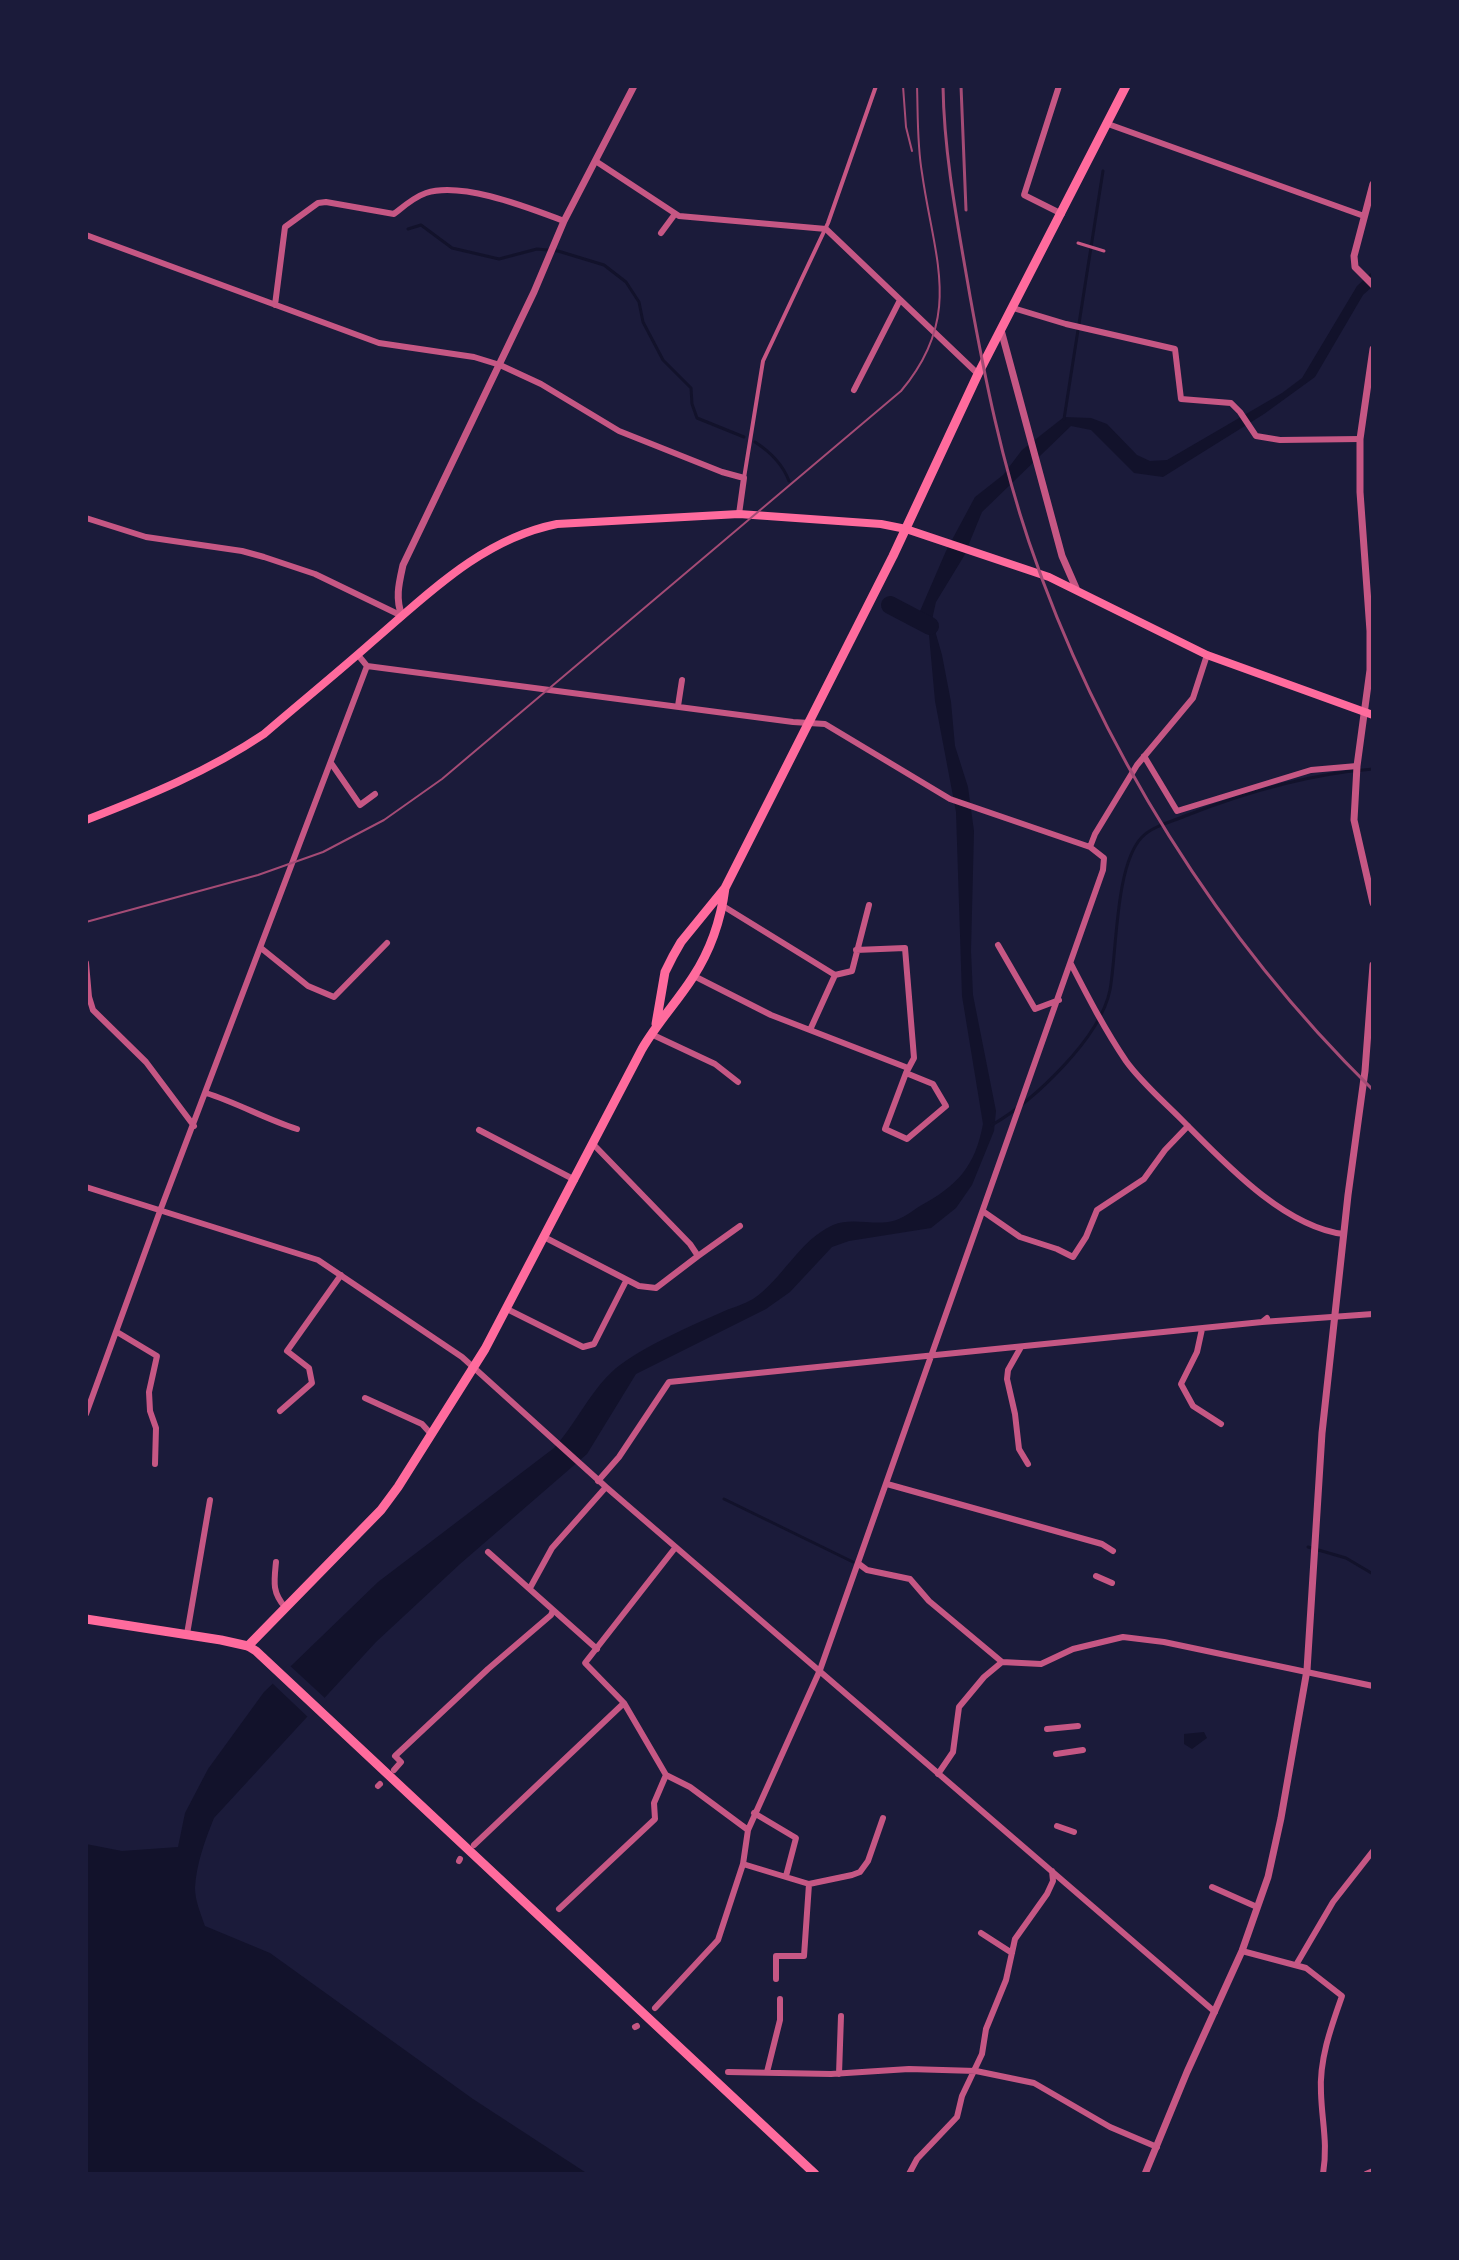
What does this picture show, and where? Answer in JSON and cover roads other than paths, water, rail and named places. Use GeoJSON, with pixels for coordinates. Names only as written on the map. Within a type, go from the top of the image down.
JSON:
{"type":"FeatureCollection","features":[{"type":"Feature","properties":{"kind":"main road"},"geometry":{"type":"LineString","coordinates":[[654,1029],[665,972],[673,956],[725,888],[906,529],[978,374],[1126,86]]}},
{"type":"Feature","properties":{"kind":"main road"},"geometry":{"type":"LineString","coordinates":[[86,820],[194,775],[234,754],[264,734],[475,558],[535,529],[557,524],[739,514],[881,524],[906,529],[1032,570],[1076,588],[1099,603],[1207,655],[1369,714]]}},
{"type":"Feature","properties":{"kind":"main road"},"geometry":{"type":"LineString","coordinates":[[248,1646],[381,1510],[475,1366],[654,1029],[694,976],[710,944],[723,906],[725,888]]}},
{"type":"Feature","properties":{"kind":"main road"},"geometry":{"type":"LineString","coordinates":[[89,1620],[248,1646],[815,2174]]}},
{"type":"Feature","properties":{"kind":"street"},"geometry":{"type":"LineString","coordinates":[[402,616],[397,604],[403,565],[500,365],[564,221],[634,86]]}},
{"type":"Feature","properties":{"kind":"street"},"geometry":{"type":"LineString","coordinates":[[739,514],[763,361],[826,229],[876,86]]}},
{"type":"Feature","properties":{"kind":"street"},"geometry":{"type":"LineString","coordinates":[[1059,86],[1024,195],[1062,214]]}},
{"type":"Feature","properties":{"kind":"street"},"geometry":{"type":"LineString","coordinates":[[1108,124],[1364,216]]}},
{"type":"Feature","properties":{"kind":"street"},"geometry":{"type":"LineString","coordinates":[[597,162],[675,214],[727,222],[826,229],[978,374]]}},
{"type":"Feature","properties":{"kind":"street"},"geometry":{"type":"LineString","coordinates":[[1373,184],[1354,256],[1355,267],[1373,284]]}},
{"type":"Feature","properties":{"kind":"street"},"geometry":{"type":"LineString","coordinates":[[275,305],[285,227],[318,203],[394,214],[424,194],[439,191],[489,195],[564,221]]}},
{"type":"Feature","properties":{"kind":"street"},"geometry":{"type":"LineString","coordinates":[[661,233],[675,214]]}},
{"type":"Feature","properties":{"kind":"street"},"geometry":{"type":"LineString","coordinates":[[86,235],[379,343],[474,357],[500,365],[561,395],[619,431],[744,478]]}},
{"type":"Feature","properties":{"kind":"street"},"geometry":{"type":"LineString","coordinates":[[854,390],[900,300]]}},
{"type":"Feature","properties":{"kind":"street"},"geometry":{"type":"LineString","coordinates":[[1013,308],[1066,324],[1175,349],[1181,399],[1231,403],[1256,436],[1261,438],[1360,439]]}},
{"type":"Feature","properties":{"kind":"street"},"geometry":{"type":"LineString","coordinates":[[1001,330],[1062,556],[1076,588]]}},
{"type":"Feature","properties":{"kind":"street"},"geometry":{"type":"LineString","coordinates":[[1373,349],[1360,439],[1360,492],[1370,631],[1369,714],[1357,766],[1354,820],[1373,903]]}},
{"type":"Feature","properties":{"kind":"street"},"geometry":{"type":"LineString","coordinates":[[86,518],[146,537],[264,557],[315,574],[402,616]]}},
{"type":"Feature","properties":{"kind":"street"},"geometry":{"type":"LineString","coordinates":[[358,655],[367,666],[825,724],[950,799],[1090,847],[1102,855],[1103,870],[1059,1000],[859,1564],[820,1670],[754,1813],[743,1864],[718,1940],[655,2008]]}},
{"type":"Feature","properties":{"kind":"street"},"geometry":{"type":"LineString","coordinates":[[1090,847],[1121,790],[1144,756],[1193,698],[1207,655]]}},
{"type":"Feature","properties":{"kind":"street"},"geometry":{"type":"LineString","coordinates":[[86,1414],[367,666]]}},
{"type":"Feature","properties":{"kind":"street"},"geometry":{"type":"LineString","coordinates":[[678,706],[682,680]]}},
{"type":"Feature","properties":{"kind":"street"},"geometry":{"type":"LineString","coordinates":[[1144,756],[1177,811],[1311,770],[1357,766]]}},
{"type":"Feature","properties":{"kind":"street"},"geometry":{"type":"LineString","coordinates":[[331,763],[360,805],[375,794]]}},
{"type":"Feature","properties":{"kind":"street"},"geometry":{"type":"LineString","coordinates":[[723,906],[835,975],[852,971],[869,905]]}},
{"type":"Feature","properties":{"kind":"street"},"geometry":{"type":"LineString","coordinates":[[261,948],[308,986],[334,997],[387,943]]}},
{"type":"Feature","properties":{"kind":"street"},"geometry":{"type":"LineString","coordinates":[[998,945],[1035,1009],[1059,1000]]}},
{"type":"Feature","properties":{"kind":"street"},"geometry":{"type":"LineString","coordinates":[[694,976],[771,1015],[907,1070],[933,1084],[946,1106],[907,1139],[885,1129],[907,1070],[914,1058],[905,948],[856,950]]}},
{"type":"Feature","properties":{"kind":"street"},"geometry":{"type":"LineString","coordinates":[[86,963],[93,1010],[146,1062],[194,1126]]}},
{"type":"Feature","properties":{"kind":"street"},"geometry":{"type":"LineString","coordinates":[[1071,964],[1128,1063],[1188,1126],[1242,1177],[1283,1208],[1330,1232],[1344,1234]]}},
{"type":"Feature","properties":{"kind":"street"},"geometry":{"type":"LineString","coordinates":[[1145,2174],[1242,1951],[1274,1851],[1307,1670],[1322,1433],[1365,1071],[1373,965]]}},
{"type":"Feature","properties":{"kind":"street"},"geometry":{"type":"LineString","coordinates":[[810,1030],[835,975]]}},
{"type":"Feature","properties":{"kind":"street"},"geometry":{"type":"LineString","coordinates":[[654,1029],[715,1064],[738,1082]]}},
{"type":"Feature","properties":{"kind":"street"},"geometry":{"type":"LineString","coordinates":[[206,1093],[238,1103],[258,1115],[297,1129]]}},
{"type":"Feature","properties":{"kind":"street"},"geometry":{"type":"LineString","coordinates":[[984,1212],[1020,1237],[1073,1257],[1086,1237],[1097,1210],[1144,1179],[1188,1126]]}},
{"type":"Feature","properties":{"kind":"street"},"geometry":{"type":"LineString","coordinates":[[479,1130],[575,1180]]}},
{"type":"Feature","properties":{"kind":"street"},"geometry":{"type":"LineString","coordinates":[[593,1144],[698,1256]]}},
{"type":"Feature","properties":{"kind":"street"},"geometry":{"type":"LineString","coordinates":[[86,1187],[318,1260],[475,1366],[598,1481],[1215,2012]]}},
{"type":"Feature","properties":{"kind":"street"},"geometry":{"type":"LineString","coordinates":[[544,1237],[626,1281],[656,1288],[740,1226]]}},
{"type":"Feature","properties":{"kind":"street"},"geometry":{"type":"LineString","coordinates":[[280,1411],[312,1383],[309,1368],[287,1351],[341,1275]]}},
{"type":"Feature","properties":{"kind":"street"},"geometry":{"type":"LineString","coordinates":[[507,1309],[583,1347],[594,1344],[626,1281]]}},
{"type":"Feature","properties":{"kind":"street"},"geometry":{"type":"LineString","coordinates":[[598,1481],[619,1457],[669,1382],[1202,1329],[1264,1320],[1373,1314]]}},
{"type":"Feature","properties":{"kind":"street"},"geometry":{"type":"LineString","coordinates":[[1202,1329],[1197,1352],[1181,1384],[1193,1406],[1221,1424]]}},
{"type":"Feature","properties":{"kind":"street"},"geometry":{"type":"LineString","coordinates":[[117,1332],[157,1356],[149,1392],[156,1428],[155,1464]]}},
{"type":"Feature","properties":{"kind":"street"},"geometry":{"type":"LineString","coordinates":[[1021,1347],[1008,1370],[1007,1379],[1019,1449],[1028,1464]]}},
{"type":"Feature","properties":{"kind":"street"},"geometry":{"type":"LineString","coordinates":[[365,1398],[422,1424],[431,1434]]}},
{"type":"Feature","properties":{"kind":"street"},"geometry":{"type":"LineString","coordinates":[[887,1484],[1102,1544],[1113,1551]]}},
{"type":"Feature","properties":{"kind":"street"},"geometry":{"type":"LineString","coordinates":[[530,1588],[552,1548],[606,1487]]}},
{"type":"Feature","properties":{"kind":"street"},"geometry":{"type":"LineString","coordinates":[[187,1634],[210,1500]]}},
{"type":"Feature","properties":{"kind":"street"},"geometry":{"type":"LineString","coordinates":[[675,1548],[585,1663],[624,1703],[666,1775],[690,1787],[748,1830]]}},
{"type":"Feature","properties":{"kind":"street"},"geometry":{"type":"LineString","coordinates":[[488,1552],[597,1649]]}},
{"type":"Feature","properties":{"kind":"street"},"geometry":{"type":"LineString","coordinates":[[276,1562],[273,1588],[285,1607]]}},
{"type":"Feature","properties":{"kind":"street"},"geometry":{"type":"LineString","coordinates":[[859,1564],[867,1570],[910,1579],[929,1601],[1002,1662],[1041,1664],[1073,1649],[1123,1637],[1171,1643],[1373,1686]]}},
{"type":"Feature","properties":{"kind":"street"},"geometry":{"type":"LineString","coordinates":[[1096,1576],[1112,1583]]}},
{"type":"Feature","properties":{"kind":"street"},"geometry":{"type":"LineString","coordinates":[[394,1770],[401,1762],[395,1756],[553,1610]]}},
{"type":"Feature","properties":{"kind":"street"},"geometry":{"type":"LineString","coordinates":[[938,1774],[953,1752],[959,1707],[984,1677],[1002,1662]]}},
{"type":"Feature","properties":{"kind":"street"},"geometry":{"type":"LineString","coordinates":[[474,1845],[624,1703]]}},
{"type":"Feature","properties":{"kind":"street"},"geometry":{"type":"LineString","coordinates":[[1047,1729],[1078,1726]]}},
{"type":"Feature","properties":{"kind":"street"},"geometry":{"type":"LineString","coordinates":[[1056,1754],[1083,1750]]}},
{"type":"Feature","properties":{"kind":"street"},"geometry":{"type":"LineString","coordinates":[[559,1909],[655,1819],[654,1803],[666,1775]]}},
{"type":"Feature","properties":{"kind":"street"},"geometry":{"type":"LineString","coordinates":[[754,1813],[796,1838],[786,1876]]}},
{"type":"Feature","properties":{"kind":"street"},"geometry":{"type":"LineString","coordinates":[[743,1864],[809,1884],[860,1872],[868,1861],[883,1818]]}},
{"type":"Feature","properties":{"kind":"street"},"geometry":{"type":"LineString","coordinates":[[1057,1826],[1074,1832]]}},
{"type":"Feature","properties":{"kind":"street"},"geometry":{"type":"LineString","coordinates":[[1296,1965],[1333,1902],[1373,1851]]}},
{"type":"Feature","properties":{"kind":"street"},"geometry":{"type":"LineString","coordinates":[[909,2174],[917,2159],[957,2117],[1006,1980],[1015,1939],[1047,1894],[1053,1881],[1052,1871]]}},
{"type":"Feature","properties":{"kind":"street"},"geometry":{"type":"LineString","coordinates":[[776,1979],[776,1956],[804,1956],[809,1884]]}},
{"type":"Feature","properties":{"kind":"street"},"geometry":{"type":"LineString","coordinates":[[1212,1887],[1257,1907]]}},
{"type":"Feature","properties":{"kind":"street"},"geometry":{"type":"LineString","coordinates":[[981,1933],[1012,1953]]}},
{"type":"Feature","properties":{"kind":"street"},"geometry":{"type":"LineString","coordinates":[[1242,1951],[1306,1968],[1342,1996],[1323,2066],[1321,2091],[1327,2149],[1324,2174]]}},
{"type":"Feature","properties":{"kind":"street"},"geometry":{"type":"LineString","coordinates":[[767,2072],[780,2020],[780,1999]]}},
{"type":"Feature","properties":{"kind":"street"},"geometry":{"type":"LineString","coordinates":[[839,2074],[841,2016]]}},
{"type":"Feature","properties":{"kind":"street"},"geometry":{"type":"LineString","coordinates":[[728,2072],[839,2074],[909,2069],[976,2071],[1034,2083],[1110,2127],[1157,2147]]}},
{"type":"Feature","properties":{"kind":"street"},"geometry":{"type":"LineString","coordinates":[[1366,2174],[1373,2171]]}},
{"type":"Feature","properties":{"kind":"lane"},"geometry":{"type":"LineString","coordinates":[[1078,243],[1104,251]]}},
{"type":"Feature","properties":{"kind":"waterway"},"geometry":{"type":"LineString","coordinates":[[1064,419],[1103,171]]}},
{"type":"Feature","properties":{"kind":"waterway"},"geometry":{"type":"LineString","coordinates":[[408,229],[421,225],[452,248],[499,259],[537,249],[558,251],[604,265],[626,282],[639,302],[643,322],[663,360],[691,388],[697,418],[744,437]]}},
{"type":"Feature","properties":{"kind":"waterway"},"geometry":{"type":"LineString","coordinates":[[755,442],[775,459],[789,481]]}},
{"type":"Feature","properties":{"kind":"waterway"},"geometry":{"type":"LineString","coordinates":[[890,605],[930,626]]}},
{"type":"Feature","properties":{"kind":"waterway"},"geometry":{"type":"LineString","coordinates":[[992,1125],[1026,1101],[1063,1067],[1104,1009],[1110,990],[1122,888],[1133,850],[1142,837],[1162,825],[1254,792],[1325,775],[1373,769]]}},
{"type":"Feature","properties":{"kind":"waterway"},"geometry":{"type":"LineString","coordinates":[[724,1499],[853,1562]]}},
{"type":"Feature","properties":{"kind":"waterway"},"geometry":{"type":"LineString","coordinates":[[1308,1547],[1346,1558],[1373,1574]]}},
{"type":"Feature","properties":{"kind":"tram line"},"geometry":{"type":"LineString","coordinates":[[903,86],[906,127],[912,151]]}},
{"type":"Feature","properties":{"kind":"tram line"},"geometry":{"type":"LineString","coordinates":[[86,922],[258,875],[323,852],[384,820],[442,779],[901,391],[920,364],[933,337],[940,286],[919,151],[917,86]]}},
{"type":"Feature","properties":{"kind":"railway"},"geometry":{"type":"LineString","coordinates":[[943,86],[952,191],[988,389],[1019,512],[1057,618],[1090,692],[1169,836],[1264,969],[1373,1090]]}},
{"type":"Feature","properties":{"kind":"railway"},"geometry":{"type":"LineString","coordinates":[[961,86],[966,210]]}}]}
